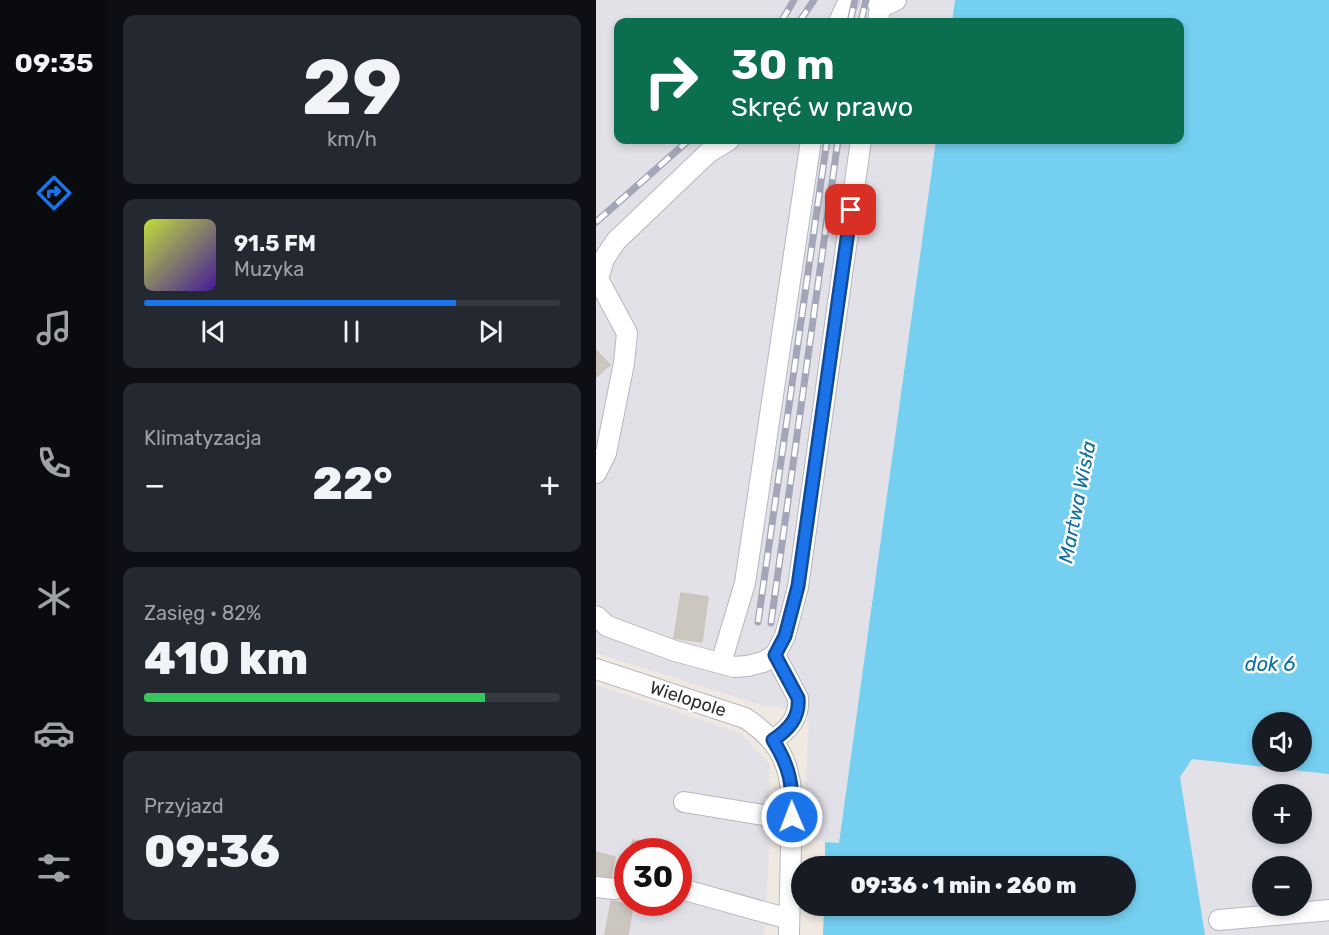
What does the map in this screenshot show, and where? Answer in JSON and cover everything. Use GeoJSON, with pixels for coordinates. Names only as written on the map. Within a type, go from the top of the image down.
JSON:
{"type":"FeatureCollection","features":[{"type":"Feature","properties":{"kind":"street"},"geometry":{"type":"LineString","coordinates":[[841,18],[849,0]]}},
{"type":"Feature","properties":{"kind":"street"},"geometry":{"type":"LineString","coordinates":[[596,473],[606,453],[624,363],[627,333],[599,279],[604,259],[616,241],[708,153],[723,144]]}},
{"type":"Feature","properties":{"kind":"street"},"geometry":{"type":"LineString","coordinates":[[721,663],[745,583],[810,144]]}},
{"type":"Feature","properties":{"kind":"street"},"geometry":{"type":"LineString","coordinates":[[596,616],[607,626],[676,651],[734,667],[763,662],[775,655],[785,636],[798,586],[860,144]]}},
{"type":"Feature","properties":{"kind":"street"},"geometry":{"type":"LineString","coordinates":[[692,893],[789,927],[791,777],[784,758],[773,740],[793,722],[798,698],[775,655]]}},
{"type":"Feature","properties":{"kind":"street","name":"Wielopole"},"geometry":{"type":"LineString","coordinates":[[596,669],[745,718],[762,729],[773,740]]}},
{"type":"Feature","properties":{"kind":"street"},"geometry":{"type":"LineString","coordinates":[[683,802],[769,816],[792,817]]}},
{"type":"Feature","properties":{"kind":"street"},"geometry":{"type":"LineString","coordinates":[[596,887],[614,889]]}},
{"type":"Feature","properties":{"kind":"street"},"geometry":{"type":"LineString","coordinates":[[1219,920],[1330,910]]}},
{"type":"Feature","properties":{"kind":"shaded area"},"geometry":{"type":"Polygon","coordinates":[[[596,0],[955,0],[953,18],[614,18],[614,144],[935,144],[839,843],[803,838],[809,717],[777,706],[767,707],[596,653],[596,0]]]}},
{"type":"Feature","properties":{"kind":"shaded area"},"geometry":{"type":"Polygon","coordinates":[[[596,685],[740,733],[770,764],[768,832],[770,832],[764,935],[596,935],[596,685]]]}},
{"type":"Feature","properties":{"kind":"shaded area"},"geometry":{"type":"Polygon","coordinates":[[[1192,758],[1252,765],[1252,772],[1329,774],[1329,935],[1205,935],[1180,777],[1192,758]]]}},
{"type":"Feature","properties":{"kind":"water"},"geometry":{"type":"Polygon","coordinates":[[[955,0],[1329,0],[1329,774],[1311,772],[1312,712],[1252,712],[1252,766],[1192,759],[1180,777],[1205,935],[823,935],[824,916],[1136,916],[1136,856],[825,856],[825,842],[839,843],[935,144],[1184,144],[1184,18],[953,18],[955,0]]]}},
{"type":"Feature","properties":{"kind":"building"},"geometry":{"type":"Polygon","coordinates":[[[596,350],[610,365],[596,377],[596,350]]]}},
{"type":"Feature","properties":{"kind":"building"},"geometry":{"type":"Polygon","coordinates":[[[681,593],[708,597],[702,642],[674,638],[681,593]]]}},
{"type":"Feature","properties":{"kind":"building"},"geometry":{"type":"Polygon","coordinates":[[[596,852],[614,857],[610,881],[596,878],[596,852]]]}},
{"type":"Feature","properties":{"kind":"building"},"geometry":{"type":"Polygon","coordinates":[[[611,901],[614,902],[614,916],[631,916],[628,935],[605,935],[611,901]]]}},
{"type":"Feature","properties":{"kind":"railway"},"geometry":{"type":"LineString","coordinates":[[783,18],[794,0]]}},
{"type":"Feature","properties":{"kind":"railway"},"geometry":{"type":"LineString","coordinates":[[802,18],[814,0]]}},
{"type":"Feature","properties":{"kind":"railway"},"geometry":{"type":"LineString","coordinates":[[851,18],[855,0]]}},
{"type":"Feature","properties":{"kind":"railway"},"geometry":{"type":"LineString","coordinates":[[862,18],[866,0]]}},
{"type":"Feature","properties":{"kind":"railway"},"geometry":{"type":"LineString","coordinates":[[596,222],[684,144]]}},
{"type":"Feature","properties":{"kind":"railway"},"geometry":{"type":"LineString","coordinates":[[758,622],[826,144]]}},
{"type":"Feature","properties":{"kind":"railway"},"geometry":{"type":"LineString","coordinates":[[771,623],[837,144]]}},
{"type":"Feature","properties":{"kind":"route"},"geometry":{"type":"LineString","coordinates":[[792,817],[791,777],[784,758],[773,740],[793,722],[797,713],[798,698],[775,655],[785,636],[798,586],[851,210]]}},
{"type":"Feature","properties":{"kind":"water label","name":"Martwa Wisła"},"geometry":{"type":"Point","coordinates":[1077,502]}},
{"type":"Feature","properties":{"kind":"water label","name":"dok 6"},"geometry":{"type":"Point","coordinates":[1270,664]}}]}
